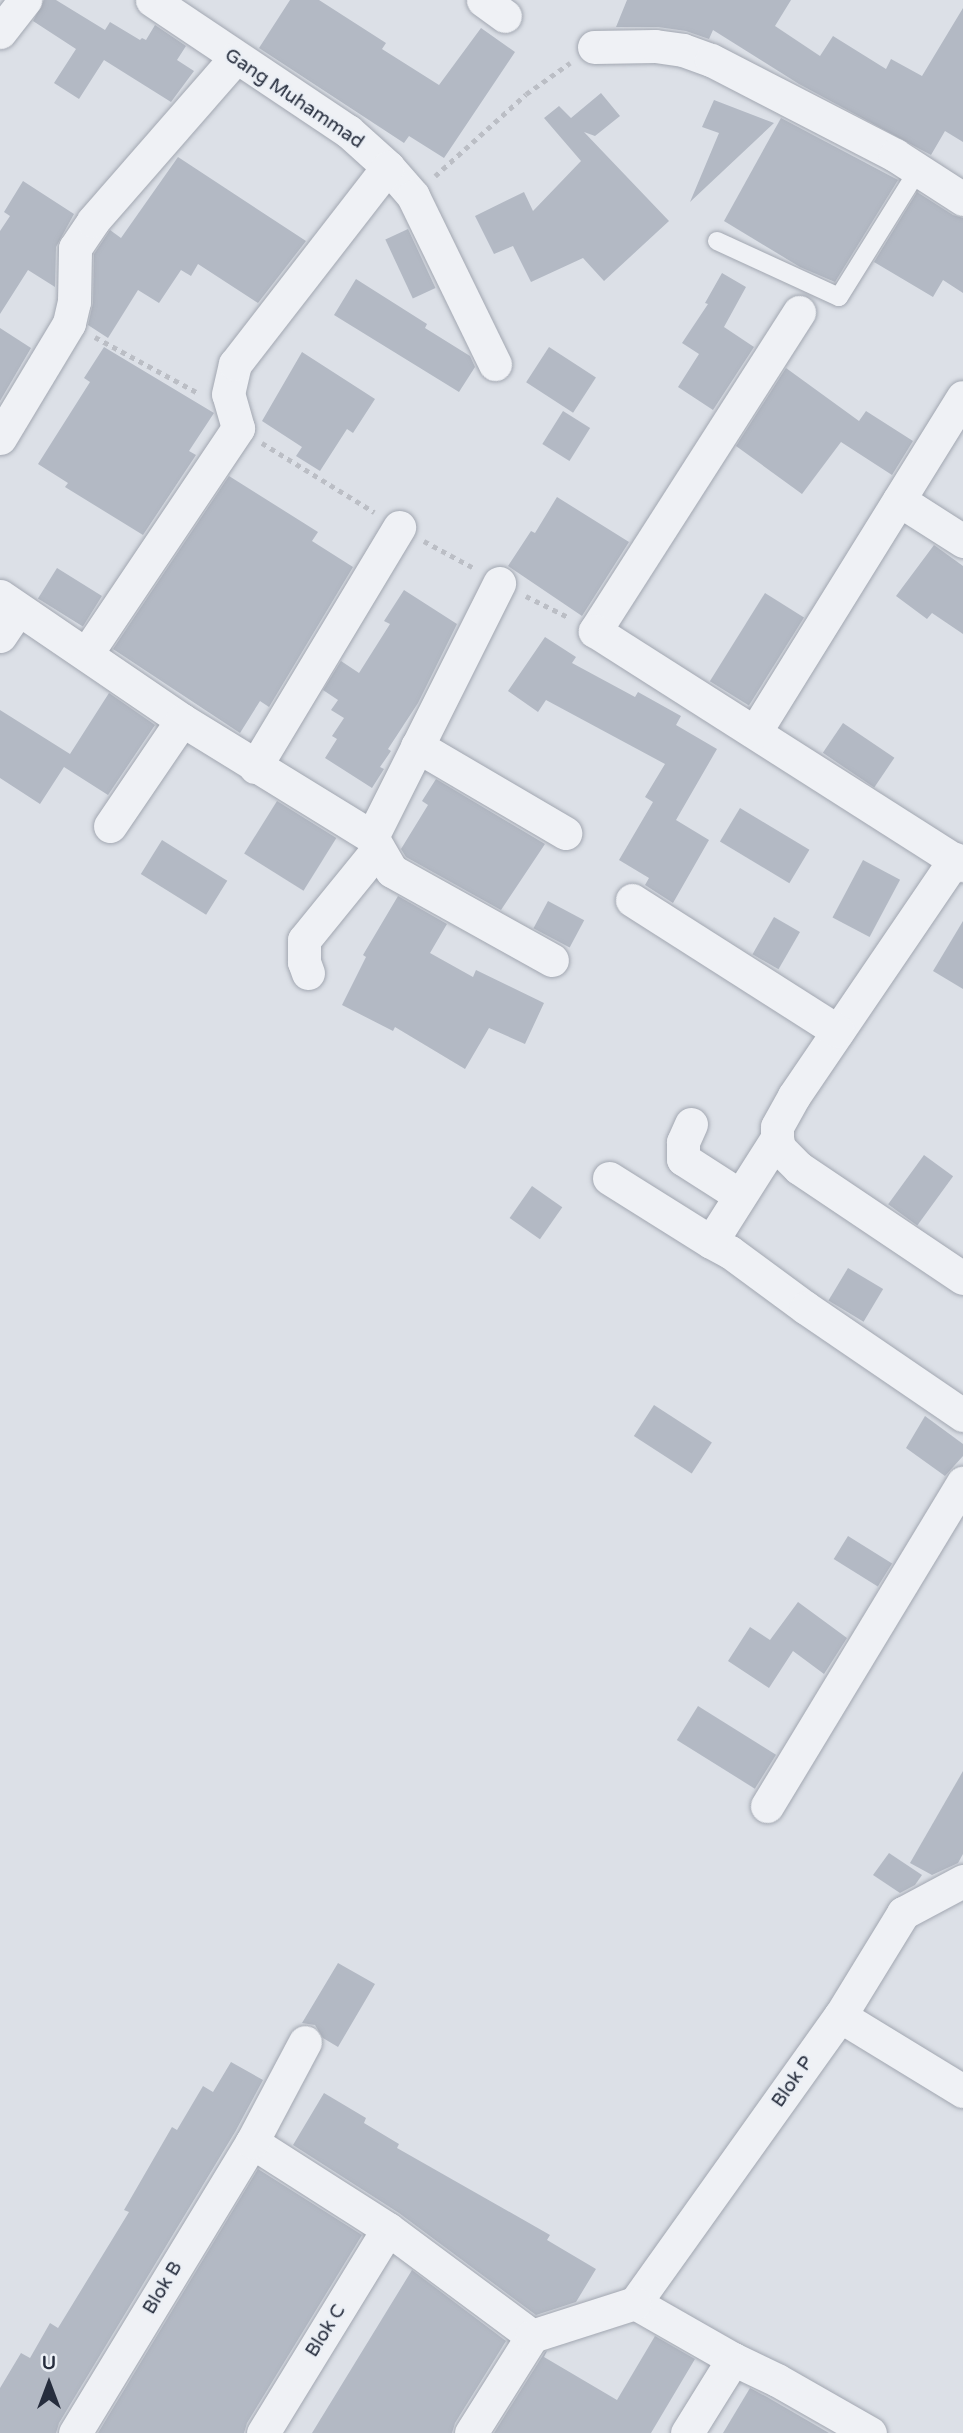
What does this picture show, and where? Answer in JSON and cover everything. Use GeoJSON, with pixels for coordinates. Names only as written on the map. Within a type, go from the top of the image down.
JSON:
{"type":"FeatureCollection","features":[{"type":"Feature","properties":{"kind":"street"},"geometry":{"type":"LineString","coordinates":[[0,32],[25,0]]}},
{"type":"Feature","properties":{"kind":"street","name":"Gang Muhammad"},"geometry":{"type":"LineString","coordinates":[[152,0],[348,131],[388,167],[414,196],[495,364]]}},
{"type":"Feature","properties":{"kind":"street"},"geometry":{"type":"LineString","coordinates":[[594,47],[655,46],[683,50],[711,60],[918,170],[963,199]]}},
{"type":"Feature","properties":{"kind":"street"},"geometry":{"type":"LineString","coordinates":[[0,438],[69,323],[74,302],[75,247],[93,221],[235,58]]}},
{"type":"Feature","properties":{"kind":"street"},"geometry":{"type":"LineString","coordinates":[[87,653],[235,420],[228,394],[235,364],[388,167]]}},
{"type":"Feature","properties":{"kind":"street"},"geometry":{"type":"LineString","coordinates":[[711,1242],[777,1138],[782,1116],[838,1031],[959,862],[595,631],[799,312]]}},
{"type":"Feature","properties":{"kind":"street"},"geometry":{"type":"LineString","coordinates":[[755,732],[963,397]]}},
{"type":"Feature","properties":{"kind":"street"},"geometry":{"type":"LineString","coordinates":[[899,500],[963,541]]}},
{"type":"Feature","properties":{"kind":"street"},"geometry":{"type":"LineString","coordinates":[[255,767],[400,527]]}},
{"type":"Feature","properties":{"kind":"street"},"geometry":{"type":"LineString","coordinates":[[308,973],[304,962],[304,940],[418,746],[499,583]]}},
{"type":"Feature","properties":{"kind":"street"},"geometry":{"type":"LineString","coordinates":[[6,613],[87,653],[182,720],[364,834],[392,872],[552,960]]}},
{"type":"Feature","properties":{"kind":"street"},"geometry":{"type":"LineString","coordinates":[[110,826],[182,720]]}},
{"type":"Feature","properties":{"kind":"street"},"geometry":{"type":"LineString","coordinates":[[418,746],[565,833]]}},
{"type":"Feature","properties":{"kind":"street"},"geometry":{"type":"LineString","coordinates":[[632,900],[838,1031]]}},
{"type":"Feature","properties":{"kind":"street"},"geometry":{"type":"LineString","coordinates":[[691,1124],[683,1142],[683,1160],[739,1195]]}},
{"type":"Feature","properties":{"kind":"street"},"geometry":{"type":"LineString","coordinates":[[777,1138],[779,1147],[799,1168],[963,1278]]}},
{"type":"Feature","properties":{"kind":"street"},"geometry":{"type":"LineString","coordinates":[[609,1178],[730,1252],[806,1308],[963,1415]]}},
{"type":"Feature","properties":{"kind":"street"},"geometry":{"type":"LineString","coordinates":[[767,1806],[963,1483]]}},
{"type":"Feature","properties":{"kind":"street","name":"Blok P"},"geometry":{"type":"LineString","coordinates":[[635,2303],[840,2016],[903,1913],[963,1881]]}},
{"type":"Feature","properties":{"kind":"street"},"geometry":{"type":"LineString","coordinates":[[840,2016],[963,2091]]}},
{"type":"Feature","properties":{"kind":"street","name":"Blok B"},"geometry":{"type":"LineString","coordinates":[[75,2433],[252,2142],[305,2042]]}},
{"type":"Feature","properties":{"kind":"street"},"geometry":{"type":"LineString","coordinates":[[252,2142],[388,2229],[532,2336]]}},
{"type":"Feature","properties":{"kind":"street","name":"Blok C"},"geometry":{"type":"LineString","coordinates":[[263,2433],[388,2229]]}},
{"type":"Feature","properties":{"kind":"street"},"geometry":{"type":"LineString","coordinates":[[471,2433],[532,2336],[635,2303],[870,2433]]}},
{"type":"Feature","properties":{"kind":"street"},"geometry":{"type":"LineString","coordinates":[[687,2433],[733,2358]]}},
{"type":"Feature","properties":{"kind":"lane"},"geometry":{"type":"LineString","coordinates":[[716,241],[839,297],[918,170]]}},
{"type":"Feature","properties":{"kind":"path"},"geometry":{"type":"LineString","coordinates":[[414,196],[526,94],[594,47]]}},
{"type":"Feature","properties":{"kind":"path"},"geometry":{"type":"LineString","coordinates":[[69,323],[235,420],[400,527],[456,558]]}},
{"type":"Feature","properties":{"kind":"path"},"geometry":{"type":"LineString","coordinates":[[499,583],[595,631]]}},
{"type":"Feature","properties":{"kind":"building"},"geometry":{"type":"Polygon","coordinates":[[[44,0],[56,0],[105,30],[110,22],[140,40],[146,40],[155,25],[186,46],[177,60],[194,71],[171,102],[104,60],[79,99],[54,83],[76,49],[33,21],[44,0]]]}},
{"type":"Feature","properties":{"kind":"building"},"geometry":{"type":"Polygon","coordinates":[[[290,0],[319,0],[386,43],[382,49],[439,85],[481,28],[515,52],[444,158],[409,136],[404,143],[259,48],[290,0]]]}},
{"type":"Feature","properties":{"kind":"building"},"geometry":{"type":"Polygon","coordinates":[[[627,0],[791,0],[775,26],[820,56],[833,36],[886,69],[891,59],[922,76],[963,8],[963,142],[945,131],[931,155],[799,84],[713,30],[709,39],[686,31],[658,27],[616,27],[627,0]]]}},
{"type":"Feature","properties":{"kind":"building"},"geometry":{"type":"Polygon","coordinates":[[[601,93],[620,116],[595,136],[584,132],[669,221],[604,281],[583,258],[531,282],[513,246],[494,254],[475,216],[524,192],[533,211],[581,161],[544,118],[559,106],[571,118],[601,93]]]}},
{"type":"Feature","properties":{"kind":"building"},"geometry":{"type":"Polygon","coordinates":[[[714,100],[774,123],[690,202],[719,133],[702,127],[714,100]]]}},
{"type":"Feature","properties":{"kind":"building"},"geometry":{"type":"Polygon","coordinates":[[[781,118],[898,180],[835,282],[800,267],[724,221],[781,118]]]}},
{"type":"Feature","properties":{"kind":"building"},"geometry":{"type":"Polygon","coordinates":[[[178,157],[306,241],[258,303],[198,264],[191,276],[181,270],[159,303],[138,290],[108,338],[88,325],[93,303],[94,254],[110,230],[121,238],[178,157]]]}},
{"type":"Feature","properties":{"kind":"building"},"geometry":{"type":"Polygon","coordinates":[[[23,181],[74,214],[56,247],[55,287],[28,270],[0,314],[0,231],[10,216],[4,212],[23,181]]]}},
{"type":"Feature","properties":{"kind":"building"},"geometry":{"type":"Polygon","coordinates":[[[917,192],[953,215],[963,218],[963,293],[943,280],[933,297],[874,262],[917,192]]]}},
{"type":"Feature","properties":{"kind":"building"},"geometry":{"type":"Polygon","coordinates":[[[408,229],[435,288],[413,298],[385,240],[408,229]]]}},
{"type":"Feature","properties":{"kind":"building"},"geometry":{"type":"Polygon","coordinates":[[[722,273],[746,287],[724,327],[754,347],[713,410],[678,387],[699,354],[682,343],[708,304],[705,303],[722,273]]]}},
{"type":"Feature","properties":{"kind":"building"},"geometry":{"type":"Polygon","coordinates":[[[356,279],[427,324],[425,328],[470,356],[475,367],[459,392],[334,315],[356,279]]]}},
{"type":"Feature","properties":{"kind":"building"},"geometry":{"type":"Polygon","coordinates":[[[0,328],[31,348],[0,401],[0,328]]]}},
{"type":"Feature","properties":{"kind":"building"},"geometry":{"type":"Polygon","coordinates":[[[104,347],[214,413],[189,451],[196,455],[143,535],[65,487],[68,483],[38,464],[90,382],[84,378],[104,347]]]}},
{"type":"Feature","properties":{"kind":"building"},"geometry":{"type":"Polygon","coordinates":[[[549,347],[596,377],[573,413],[526,382],[549,347]]]}},
{"type":"Feature","properties":{"kind":"building"},"geometry":{"type":"Polygon","coordinates":[[[302,352],[375,399],[353,433],[347,429],[320,471],[296,456],[302,447],[262,421],[302,352]]]}},
{"type":"Feature","properties":{"kind":"building"},"geometry":{"type":"Polygon","coordinates":[[[786,368],[859,421],[866,411],[913,441],[892,475],[841,442],[802,494],[736,446],[786,368]]]}},
{"type":"Feature","properties":{"kind":"building"},"geometry":{"type":"Polygon","coordinates":[[[563,411],[590,428],[569,461],[542,444],[563,411]]]}},
{"type":"Feature","properties":{"kind":"building"},"geometry":{"type":"Polygon","coordinates":[[[229,476],[318,532],[312,541],[353,567],[269,707],[260,701],[240,733],[113,649],[229,476]]]}},
{"type":"Feature","properties":{"kind":"building"},"geometry":{"type":"Polygon","coordinates":[[[557,497],[629,542],[582,616],[508,566],[531,531],[535,533],[557,497]]]}},
{"type":"Feature","properties":{"kind":"building"},"geometry":{"type":"Polygon","coordinates":[[[934,545],[963,566],[963,634],[932,613],[927,619],[896,596],[934,545]]]}},
{"type":"Feature","properties":{"kind":"building"},"geometry":{"type":"Polygon","coordinates":[[[57,568],[102,596],[83,627],[38,599],[57,568]]]}},
{"type":"Feature","properties":{"kind":"building"},"geometry":{"type":"Polygon","coordinates":[[[404,590],[457,624],[418,703],[388,749],[391,751],[380,767],[384,769],[372,788],[325,758],[337,739],[332,736],[344,718],[331,710],[338,700],[323,690],[341,661],[359,673],[390,624],[384,621],[404,590]]]}},
{"type":"Feature","properties":{"kind":"building"},"geometry":{"type":"Polygon","coordinates":[[[765,593],[804,617],[749,706],[710,681],[765,593]]]}},
{"type":"Feature","properties":{"kind":"building"},"geometry":{"type":"Polygon","coordinates":[[[545,637],[576,657],[572,663],[635,697],[638,692],[681,716],[676,725],[717,749],[676,820],[709,840],[673,903],[645,885],[649,878],[619,860],[653,802],[645,797],[665,764],[546,700],[538,712],[508,691],[545,637]]]}},
{"type":"Feature","properties":{"kind":"building"},"geometry":{"type":"Polygon","coordinates":[[[109,693],[155,725],[108,795],[64,767],[40,804],[0,778],[0,710],[70,754],[109,693]]]}},
{"type":"Feature","properties":{"kind":"building"},"geometry":{"type":"Polygon","coordinates":[[[843,723],[894,758],[874,788],[823,753],[843,723]]]}},
{"type":"Feature","properties":{"kind":"building"},"geometry":{"type":"Polygon","coordinates":[[[436,779],[545,844],[501,910],[406,857],[401,849],[428,805],[422,801],[436,779]]]}},
{"type":"Feature","properties":{"kind":"building"},"geometry":{"type":"Polygon","coordinates":[[[277,801],[336,838],[304,891],[244,854],[277,801]]]}},
{"type":"Feature","properties":{"kind":"building"},"geometry":{"type":"Polygon","coordinates":[[[740,808],[809,850],[789,883],[720,841],[740,808]]]}},
{"type":"Feature","properties":{"kind":"building"},"geometry":{"type":"Polygon","coordinates":[[[162,840],[227,881],[206,915],[141,874],[162,840]]]}},
{"type":"Feature","properties":{"kind":"building"},"geometry":{"type":"Polygon","coordinates":[[[863,860],[900,880],[870,937],[832,917],[863,860]]]}},
{"type":"Feature","properties":{"kind":"building"},"geometry":{"type":"Polygon","coordinates":[[[398,896],[447,924],[430,953],[473,977],[476,970],[544,1003],[525,1044],[489,1028],[465,1069],[395,1027],[393,1031],[342,1005],[366,957],[363,955],[398,896]]]}},
{"type":"Feature","properties":{"kind":"building"},"geometry":{"type":"Polygon","coordinates":[[[548,901],[584,920],[570,948],[533,928],[548,901]]]}},
{"type":"Feature","properties":{"kind":"building"},"geometry":{"type":"Polygon","coordinates":[[[774,917],[800,932],[778,969],[752,954],[774,917]]]}},
{"type":"Feature","properties":{"kind":"building"},"geometry":{"type":"Polygon","coordinates":[[[963,921],[963,989],[933,971],[963,921]]]}},
{"type":"Feature","properties":{"kind":"building"},"geometry":{"type":"Polygon","coordinates":[[[924,1155],[953,1176],[917,1226],[888,1204],[924,1155]]]}},
{"type":"Feature","properties":{"kind":"building"},"geometry":{"type":"Polygon","coordinates":[[[532,1186],[562,1207],[540,1239],[510,1218],[532,1186]]]}},
{"type":"Feature","properties":{"kind":"building"},"geometry":{"type":"Polygon","coordinates":[[[848,1268],[883,1289],[864,1322],[828,1301],[848,1268]]]}},
{"type":"Feature","properties":{"kind":"building"},"geometry":{"type":"Polygon","coordinates":[[[654,1405],[712,1443],[692,1474],[634,1436],[654,1405]]]}},
{"type":"Feature","properties":{"kind":"building"},"geometry":{"type":"Polygon","coordinates":[[[925,1416],[963,1444],[963,1456],[945,1476],[906,1448],[925,1416]]]}},
{"type":"Feature","properties":{"kind":"building"},"geometry":{"type":"Polygon","coordinates":[[[848,1536],[892,1564],[878,1586],[834,1559],[848,1536]]]}},
{"type":"Feature","properties":{"kind":"building"},"geometry":{"type":"Polygon","coordinates":[[[798,1602],[847,1638],[824,1674],[793,1651],[769,1688],[728,1661],[750,1627],[770,1640],[798,1602]]]}},
{"type":"Feature","properties":{"kind":"building"},"geometry":{"type":"Polygon","coordinates":[[[698,1706],[776,1755],[755,1789],[677,1740],[698,1706]]]}},
{"type":"Feature","properties":{"kind":"building"},"geometry":{"type":"Polygon","coordinates":[[[963,1771],[963,1854],[958,1863],[932,1875],[910,1863],[963,1771]]]}},
{"type":"Feature","properties":{"kind":"building"},"geometry":{"type":"Polygon","coordinates":[[[889,1853],[922,1875],[915,1885],[900,1893],[873,1875],[889,1853]]]}},
{"type":"Feature","properties":{"kind":"building"},"geometry":{"type":"Polygon","coordinates":[[[338,1963],[375,1984],[338,2047],[323,2038],[315,2025],[302,2023],[338,1963]]]}},
{"type":"Feature","properties":{"kind":"building"},"geometry":{"type":"Polygon","coordinates":[[[231,2062],[263,2080],[235,2132],[59,2423],[56,2433],[0,2433],[0,2388],[21,2353],[30,2358],[50,2323],[58,2328],[129,2212],[124,2210],[172,2127],[177,2130],[203,2086],[213,2092],[231,2062]]]}},
{"type":"Feature","properties":{"kind":"building"},"geometry":{"type":"Polygon","coordinates":[[[324,2093],[366,2118],[364,2123],[399,2144],[397,2148],[550,2235],[547,2240],[596,2269],[576,2302],[536,2315],[399,2213],[293,2145],[324,2093]]]}},
{"type":"Feature","properties":{"kind":"building"},"geometry":{"type":"Polygon","coordinates":[[[258,2169],[362,2235],[247,2423],[244,2433],[98,2433],[258,2169]]]}},
{"type":"Feature","properties":{"kind":"building"},"geometry":{"type":"Polygon","coordinates":[[[412,2270],[506,2341],[455,2423],[452,2433],[312,2433],[412,2270]]]}},
{"type":"Feature","properties":{"kind":"building"},"geometry":{"type":"Polygon","coordinates":[[[655,2336],[695,2359],[651,2433],[494,2433],[545,2352],[547,2351],[544,2357],[617,2400],[655,2336]]]}},
{"type":"Feature","properties":{"kind":"building"},"geometry":{"type":"Polygon","coordinates":[[[750,2388],[767,2397],[829,2433],[723,2433],[750,2388]]]}}]}
